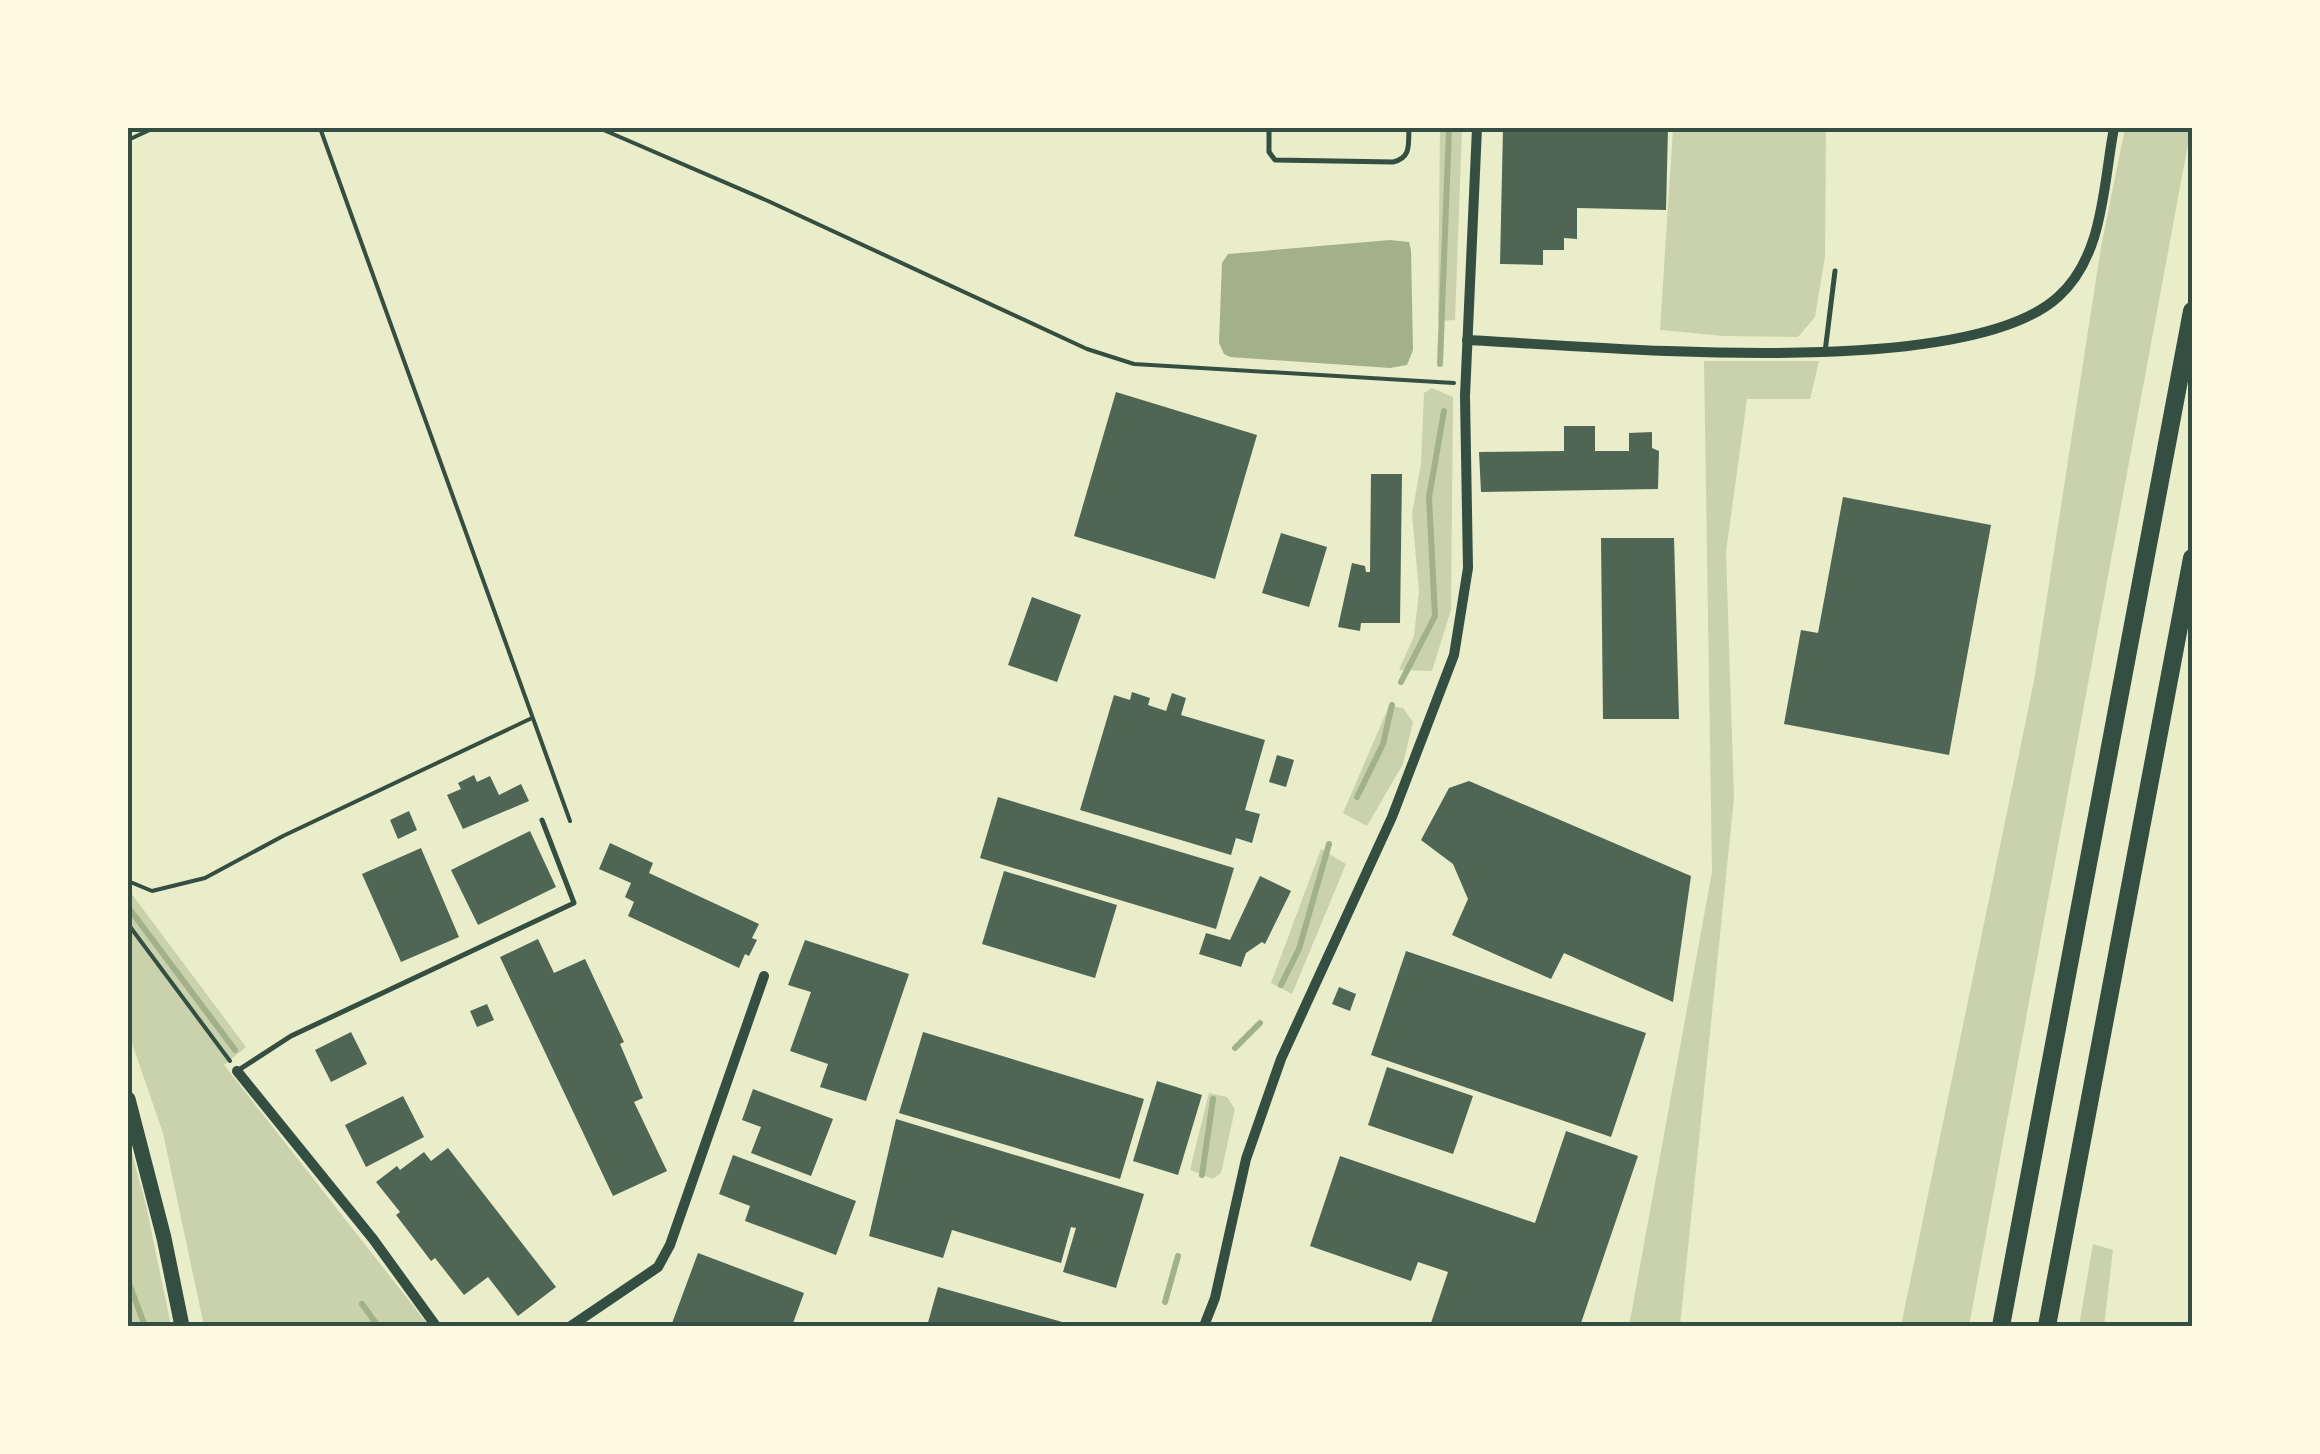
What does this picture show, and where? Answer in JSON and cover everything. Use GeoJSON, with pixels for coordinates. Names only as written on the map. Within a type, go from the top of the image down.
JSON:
{"type":"FeatureCollection","features":[{"type":"Feature","properties":{"kind":"highway"},"geometry":{"type":"LineString","coordinates":[[2000,1326],[2192,311]]}},
{"type":"Feature","properties":{"kind":"highway"},"geometry":{"type":"LineString","coordinates":[[2047,1326],[2192,558]]}},
{"type":"Feature","properties":{"kind":"main road"},"geometry":{"type":"LineString","coordinates":[[128,1100],[182,1326]]}},
{"type":"Feature","properties":{"kind":"street"},"geometry":{"type":"LineString","coordinates":[[1204,1326],[1215,1298],[1246,1159],[1281,1059],[1392,817],[1454,655],[1468,568],[1465,384],[1477,128]]}},
{"type":"Feature","properties":{"kind":"street"},"geometry":{"type":"LineString","coordinates":[[1467,340],[1825,352],[1902,348],[1956,338],[2032,314],[2058,297],[2089,258],[2114,128]]}},
{"type":"Feature","properties":{"kind":"street"},"geometry":{"type":"LineString","coordinates":[[571,1326],[658,1267],[670,1245],[764,976]]}},
{"type":"Feature","properties":{"kind":"street"},"geometry":{"type":"LineString","coordinates":[[237,1070],[373,1240],[436,1326]]}},
{"type":"Feature","properties":{"kind":"lane"},"geometry":{"type":"LineString","coordinates":[[1269,128],[1270,152],[1275,160],[1393,162],[1405,158],[1408,152],[1409,128]]}},
{"type":"Feature","properties":{"kind":"lane"},"geometry":{"type":"LineString","coordinates":[[1825,352],[1835,270]]}},
{"type":"Feature","properties":{"kind":"lane"},"geometry":{"type":"LineString","coordinates":[[237,1070],[291,1036],[574,903],[542,820]]}},
{"type":"Feature","properties":{"kind":"path"},"geometry":{"type":"LineString","coordinates":[[128,140],[154,128]]}},
{"type":"Feature","properties":{"kind":"path"},"geometry":{"type":"LineString","coordinates":[[320,128],[570,821]]}},
{"type":"Feature","properties":{"kind":"path"},"geometry":{"type":"LineString","coordinates":[[599,128],[768,201],[1087,349],[1134,364],[1465,384]]}},
{"type":"Feature","properties":{"kind":"path"},"geometry":{"type":"LineString","coordinates":[[128,881],[152,891],[204,878],[283,836],[533,718]]}},
{"type":"Feature","properties":{"kind":"path"},"geometry":{"type":"LineString","coordinates":[[128,924],[237,1070]]}},
{"type":"Feature","properties":{"kind":"shaded area"},"geometry":{"type":"Polygon","coordinates":[[[1440,128],[1462,128],[1455,320],[1438,321],[1440,128]]]}},
{"type":"Feature","properties":{"kind":"shaded area"},"geometry":{"type":"Polygon","coordinates":[[[1673,128],[1826,128],[1825,256],[1815,317],[1798,337],[1660,330],[1673,128]]]}},
{"type":"Feature","properties":{"kind":"shaded area"},"geometry":{"type":"Polygon","coordinates":[[[2125,128],[2191,128],[1969,1326],[1901,1326],[2034,681],[2101,247],[2125,128]]]}},
{"type":"Feature","properties":{"kind":"shaded area"},"geometry":{"type":"Polygon","coordinates":[[[1390,240],[1409,242],[1411,250],[1413,350],[1407,365],[1390,368],[1224,354],[1219,343],[1222,263],[1228,254],[1390,240]]]}},
{"type":"Feature","properties":{"kind":"shaded area"},"geometry":{"type":"Polygon","coordinates":[[[1704,361],[1819,361],[1810,399],[1747,399],[1726,552],[1734,798],[1680,1326],[1629,1326],[1712,872],[1704,361]]]}},
{"type":"Feature","properties":{"kind":"shaded area"},"geometry":{"type":"Polygon","coordinates":[[[1432,388],[1453,397],[1451,610],[1432,671],[1399,670],[1414,636],[1419,591],[1412,514],[1421,464],[1424,393],[1432,388]]]}},
{"type":"Feature","properties":{"kind":"shaded area"},"geometry":{"type":"Polygon","coordinates":[[[1389,706],[1403,708],[1413,722],[1403,764],[1367,826],[1343,813],[1389,706]]]}},
{"type":"Feature","properties":{"kind":"shaded area"},"geometry":{"type":"Polygon","coordinates":[[[1321,849],[1346,864],[1292,994],[1271,983],[1321,849]]]}},
{"type":"Feature","properties":{"kind":"shaded area"},"geometry":{"type":"Polygon","coordinates":[[[128,889],[246,1047],[224,1065],[429,1326],[204,1326],[163,1133],[128,1032],[128,889]]]}},
{"type":"Feature","properties":{"kind":"shaded area"},"geometry":{"type":"Polygon","coordinates":[[[1209,1093],[1227,1097],[1235,1109],[1221,1173],[1213,1179],[1190,1170],[1209,1093]]]}},
{"type":"Feature","properties":{"kind":"shaded area"},"geometry":{"type":"Polygon","coordinates":[[[128,1139],[146,1205],[171,1326],[128,1326],[128,1139]]]}},
{"type":"Feature","properties":{"kind":"shaded area"},"geometry":{"type":"Polygon","coordinates":[[[2093,1244],[2113,1250],[2104,1326],[2079,1326],[2093,1244]]]}},
{"type":"Feature","properties":{"kind":"building"},"geometry":{"type":"Polygon","coordinates":[[[1503,128],[1668,128],[1666,210],[1577,208],[1577,239],[1564,238],[1564,250],[1543,250],[1543,265],[1500,264],[1503,128]]]}},
{"type":"Feature","properties":{"kind":"building"},"geometry":{"type":"Polygon","coordinates":[[[1116,392],[1257,435],[1215,579],[1074,536],[1116,392]]]}},
{"type":"Feature","properties":{"kind":"building"},"geometry":{"type":"Polygon","coordinates":[[[1564,426],[1595,426],[1595,451],[1629,451],[1629,433],[1652,432],[1652,448],[1659,451],[1658,489],[1481,492],[1479,452],[1564,451],[1564,426]]]}},
{"type":"Feature","properties":{"kind":"building"},"geometry":{"type":"Polygon","coordinates":[[[1371,474],[1402,474],[1400,623],[1361,623],[1360,631],[1338,627],[1352,563],[1365,566],[1366,572],[1370,572],[1371,474]]]}},
{"type":"Feature","properties":{"kind":"building"},"geometry":{"type":"Polygon","coordinates":[[[1843,497],[1991,525],[1949,755],[1784,724],[1801,630],[1818,633],[1843,497]]]}},
{"type":"Feature","properties":{"kind":"building"},"geometry":{"type":"Polygon","coordinates":[[[1281,533],[1327,547],[1309,607],[1262,593],[1281,533]]]}},
{"type":"Feature","properties":{"kind":"building"},"geometry":{"type":"Polygon","coordinates":[[[1601,538],[1674,538],[1679,719],[1603,719],[1601,538]]]}},
{"type":"Feature","properties":{"kind":"building"},"geometry":{"type":"Polygon","coordinates":[[[1032,597],[1081,615],[1057,682],[1008,665],[1032,597]]]}},
{"type":"Feature","properties":{"kind":"building"},"geometry":{"type":"Polygon","coordinates":[[[1132,692],[1150,698],[1148,705],[1166,711],[1172,693],[1186,698],[1181,715],[1265,740],[1245,810],[1260,814],[1252,843],[1236,838],[1231,855],[1080,810],[1114,695],[1130,700],[1132,692]]]}},
{"type":"Feature","properties":{"kind":"building"},"geometry":{"type":"Polygon","coordinates":[[[1277,755],[1294,760],[1286,787],[1269,782],[1277,755]]]}},
{"type":"Feature","properties":{"kind":"building"},"geometry":{"type":"Polygon","coordinates":[[[474,775],[477,782],[490,776],[499,795],[521,784],[529,801],[463,829],[447,795],[461,789],[458,783],[474,775]]]}},
{"type":"Feature","properties":{"kind":"building"},"geometry":{"type":"Polygon","coordinates":[[[1469,781],[1691,876],[1673,1002],[1564,953],[1551,979],[1452,935],[1468,899],[1453,864],[1421,840],[1449,788],[1469,781]]]}},
{"type":"Feature","properties":{"kind":"building"},"geometry":{"type":"Polygon","coordinates":[[[998,797],[1234,868],[1216,929],[980,858],[998,797]]]}},
{"type":"Feature","properties":{"kind":"building"},"geometry":{"type":"Polygon","coordinates":[[[409,811],[417,830],[398,839],[390,820],[409,811]]]}},
{"type":"Feature","properties":{"kind":"building"},"geometry":{"type":"Polygon","coordinates":[[[530,831],[556,887],[478,925],[451,870],[530,831]]]}},
{"type":"Feature","properties":{"kind":"building"},"geometry":{"type":"Polygon","coordinates":[[[610,843],[653,863],[649,873],[759,924],[752,938],[757,940],[739,968],[628,916],[634,902],[625,897],[631,883],[599,869],[610,843]]]}},
{"type":"Feature","properties":{"kind":"building"},"geometry":{"type":"Polygon","coordinates":[[[421,848],[459,937],[401,962],[362,874],[421,848]]]}},
{"type":"Feature","properties":{"kind":"building"},"geometry":{"type":"Polygon","coordinates":[[[1004,871],[1117,905],[1095,978],[982,944],[1004,871]]]}},
{"type":"Feature","properties":{"kind":"building"},"geometry":{"type":"Polygon","coordinates":[[[1260,876],[1291,891],[1265,944],[1262,942],[1246,953],[1241,967],[1199,954],[1206,933],[1230,940],[1260,876]]]}},
{"type":"Feature","properties":{"kind":"building"},"geometry":{"type":"Polygon","coordinates":[[[538,939],[554,973],[585,959],[624,1042],[620,1044],[643,1098],[634,1102],[667,1171],[613,1196],[500,957],[538,939]]]}},
{"type":"Feature","properties":{"kind":"building"},"geometry":{"type":"Polygon","coordinates":[[[805,940],[909,974],[866,1101],[820,1087],[828,1064],[790,1051],[811,992],[788,985],[805,940]]]}},
{"type":"Feature","properties":{"kind":"building"},"geometry":{"type":"Polygon","coordinates":[[[1406,951],[1646,1033],[1611,1137],[1371,1055],[1406,951]]]}},
{"type":"Feature","properties":{"kind":"building"},"geometry":{"type":"Polygon","coordinates":[[[1339,987],[1356,994],[1350,1011],[1332,1004],[1339,987]]]}},
{"type":"Feature","properties":{"kind":"building"},"geometry":{"type":"Polygon","coordinates":[[[487,1004],[494,1020],[477,1027],[470,1011],[487,1004]]]}},
{"type":"Feature","properties":{"kind":"building"},"geometry":{"type":"Polygon","coordinates":[[[351,1032],[367,1064],[331,1082],[315,1050],[351,1032]]]}},
{"type":"Feature","properties":{"kind":"building"},"geometry":{"type":"Polygon","coordinates":[[[923,1032],[1144,1099],[1120,1179],[899,1113],[923,1032]]]}},
{"type":"Feature","properties":{"kind":"building"},"geometry":{"type":"Polygon","coordinates":[[[1387,1067],[1473,1096],[1453,1154],[1368,1125],[1387,1067]]]}},
{"type":"Feature","properties":{"kind":"building"},"geometry":{"type":"Polygon","coordinates":[[[1157,1081],[1202,1095],[1178,1175],[1133,1161],[1157,1081]]]}},
{"type":"Feature","properties":{"kind":"building"},"geometry":{"type":"Polygon","coordinates":[[[753,1089],[833,1119],[811,1176],[751,1153],[761,1127],[742,1120],[753,1089]]]}},
{"type":"Feature","properties":{"kind":"building"},"geometry":{"type":"Polygon","coordinates":[[[403,1096],[424,1137],[366,1167],[345,1125],[403,1096]]]}},
{"type":"Feature","properties":{"kind":"building"},"geometry":{"type":"Polygon","coordinates":[[[896,1119],[1144,1194],[1116,1288],[1063,1272],[1076,1228],[1071,1227],[1061,1263],[952,1230],[943,1258],[869,1236],[896,1119]]]}},
{"type":"Feature","properties":{"kind":"building"},"geometry":{"type":"Polygon","coordinates":[[[1566,1131],[1638,1156],[1580,1326],[1430,1326],[1448,1272],[1418,1262],[1411,1281],[1310,1246],[1340,1156],[1535,1223],[1566,1131]]]}},
{"type":"Feature","properties":{"kind":"building"},"geometry":{"type":"Polygon","coordinates":[[[448,1148],[556,1287],[518,1316],[488,1277],[464,1295],[435,1258],[431,1261],[376,1182],[424,1152],[431,1161],[448,1148]]]}},
{"type":"Feature","properties":{"kind":"building"},"geometry":{"type":"Polygon","coordinates":[[[733,1155],[856,1201],[836,1255],[745,1221],[750,1206],[719,1194],[733,1155]]]}},
{"type":"Feature","properties":{"kind":"building"},"geometry":{"type":"Polygon","coordinates":[[[698,1253],[804,1293],[792,1326],[671,1326],[698,1253]]]}},
{"type":"Feature","properties":{"kind":"building"},"geometry":{"type":"Polygon","coordinates":[[[938,1287],[1073,1325],[1073,1326],[927,1326],[938,1287]]]}},
{"type":"Feature","properties":{"kind":"waterway"},"geometry":{"type":"LineString","coordinates":[[1440,364],[1449,128]]}},
{"type":"Feature","properties":{"kind":"waterway"},"geometry":{"type":"LineString","coordinates":[[1401,682],[1435,616],[1429,497],[1444,411]]}},
{"type":"Feature","properties":{"kind":"waterway"},"geometry":{"type":"LineString","coordinates":[[1357,797],[1383,744],[1392,705]]}},
{"type":"Feature","properties":{"kind":"waterway"},"geometry":{"type":"LineString","coordinates":[[1281,985],[1299,949],[1329,844]]}},
{"type":"Feature","properties":{"kind":"waterway"},"geometry":{"type":"LineString","coordinates":[[128,907],[235,1050]]}},
{"type":"Feature","properties":{"kind":"waterway"},"geometry":{"type":"LineString","coordinates":[[1235,1048],[1260,1023]]}},
{"type":"Feature","properties":{"kind":"waterway"},"geometry":{"type":"LineString","coordinates":[[1202,1175],[1213,1099]]}},
{"type":"Feature","properties":{"kind":"waterway"},"geometry":{"type":"LineString","coordinates":[[1165,1302],[1178,1256]]}},
{"type":"Feature","properties":{"kind":"waterway"},"geometry":{"type":"LineString","coordinates":[[128,1281],[145,1326]]}},
{"type":"Feature","properties":{"kind":"waterway"},"geometry":{"type":"LineString","coordinates":[[362,1304],[378,1326]]}}]}
